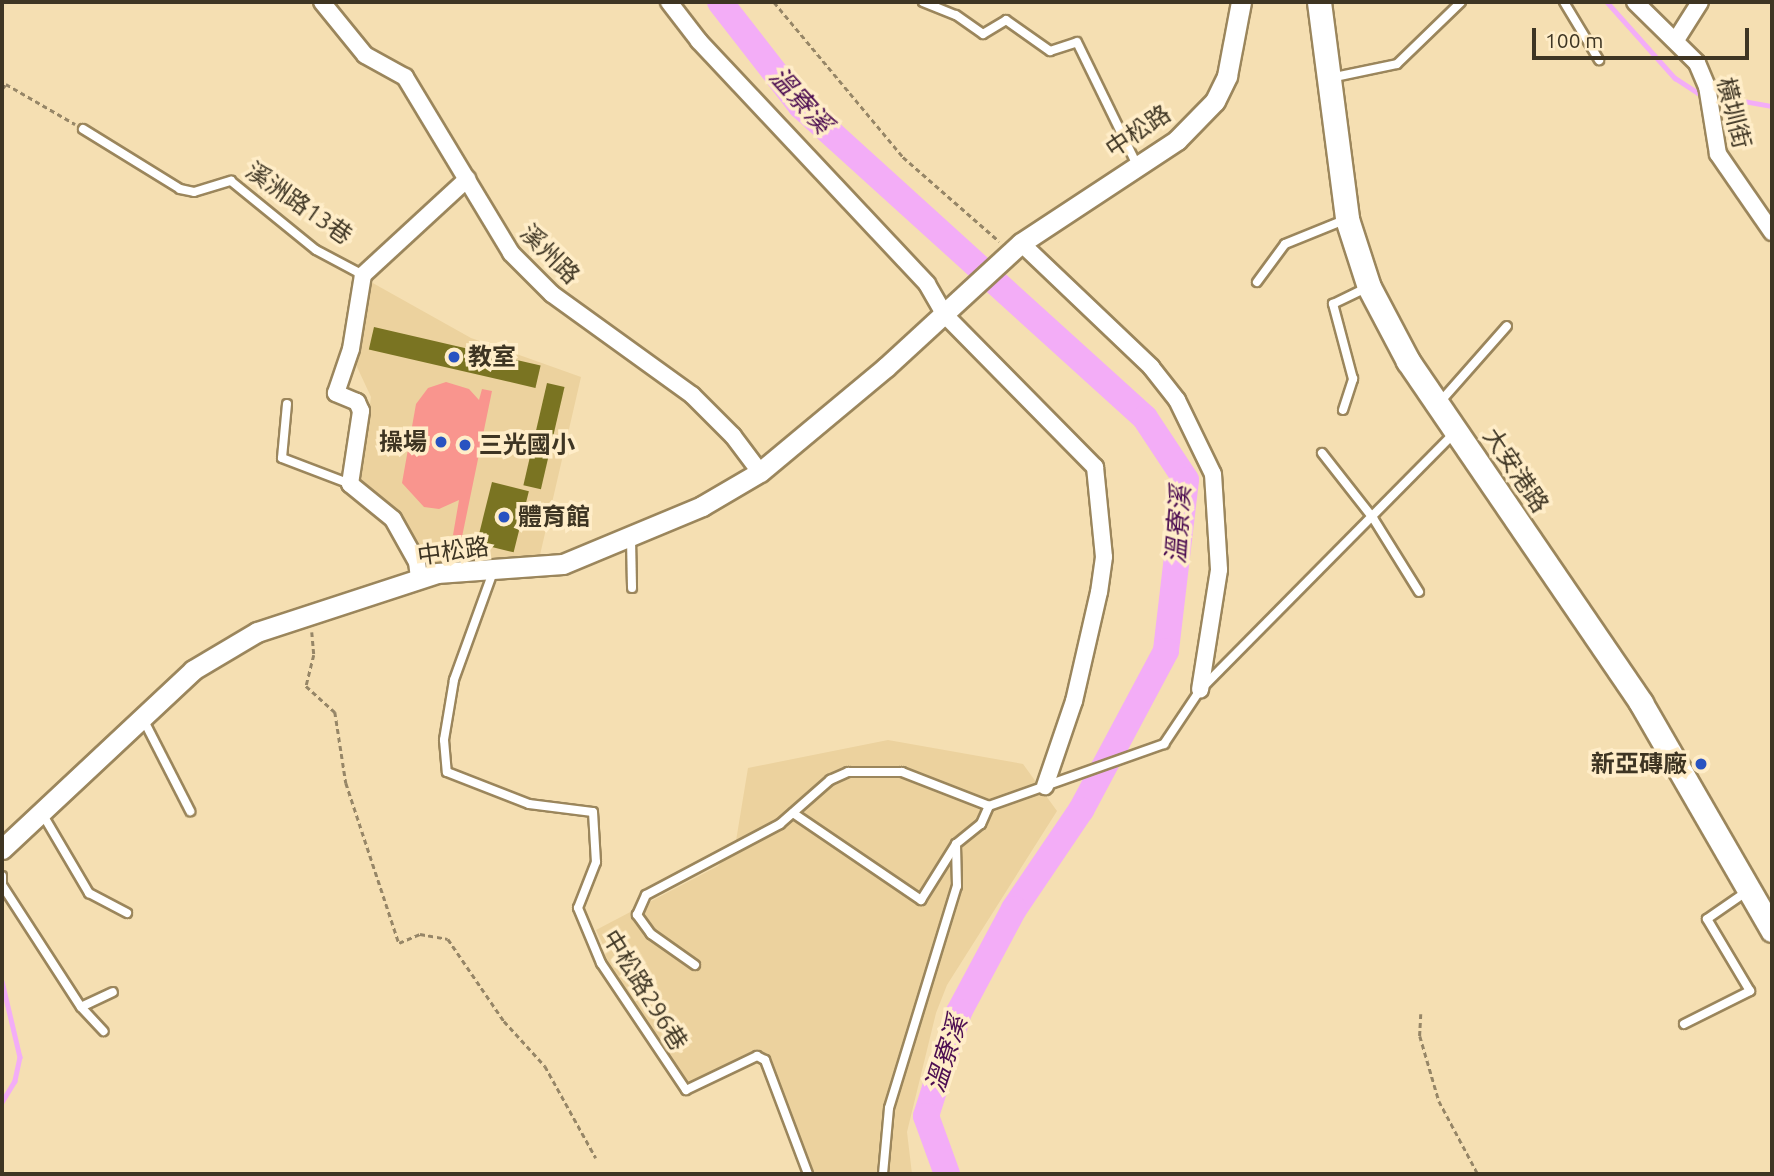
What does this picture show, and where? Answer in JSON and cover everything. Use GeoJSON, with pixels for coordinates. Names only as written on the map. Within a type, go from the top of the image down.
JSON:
{"type":"FeatureCollection","features":[{"type":"Feature","properties":{"kind":"main road","name":"大安港路"},"geometry":{"type":"LineString","coordinates":[[1319,2],[1347,219],[1369,287],[1438,404],[1641,703],[1772,930]]}},
{"type":"Feature","properties":{"kind":"street","name":"溪州路"},"geometry":{"type":"LineString","coordinates":[[322,2],[365,55],[405,77],[519,261],[552,293],[692,395],[733,436],[760,472]]}},
{"type":"Feature","properties":{"kind":"street"},"geometry":{"type":"LineString","coordinates":[[669,2],[699,41],[952,309],[1095,467],[1104,557],[1099,592],[1074,701],[1045,786]]}},
{"type":"Feature","properties":{"kind":"street","name":"中松路"},"geometry":{"type":"LineString","coordinates":[[4,851],[193,670],[257,632],[311,618],[419,578],[563,564],[631,539],[760,472],[952,309],[1011,251],[1136,163],[1177,140],[1214,101],[1227,76],[1241,2]]}},
{"type":"Feature","properties":{"kind":"street","name":"橫圳街"},"geometry":{"type":"LineString","coordinates":[[1635,2],[1697,63],[1707,86],[1718,154],[1772,232]]}},
{"type":"Feature","properties":{"kind":"street"},"geometry":{"type":"LineString","coordinates":[[1676,40],[1700,2]]}},
{"type":"Feature","properties":{"kind":"street","name":"溪洲路13巷"},"geometry":{"type":"LineString","coordinates":[[363,275],[467,179]]}},
{"type":"Feature","properties":{"kind":"street"},"geometry":{"type":"LineString","coordinates":[[1011,251],[1151,367],[1177,400],[1213,474],[1219,570],[1200,690]]}},
{"type":"Feature","properties":{"kind":"street"},"geometry":{"type":"LineString","coordinates":[[363,275],[351,349],[336,393],[356,402],[361,411],[350,484],[393,519],[417,562],[419,578]]}},
{"type":"Feature","properties":{"kind":"lane"},"geometry":{"type":"LineString","coordinates":[[1330,78],[1397,64],[1461,2]]}},
{"type":"Feature","properties":{"kind":"lane"},"geometry":{"type":"LineString","coordinates":[[1564,2],[1599,60]]}},
{"type":"Feature","properties":{"kind":"lane"},"geometry":{"type":"LineString","coordinates":[[926,3],[956,15],[983,34],[1006,20],[1050,51],[1077,42],[1136,163]]}},
{"type":"Feature","properties":{"kind":"lane","name":"溪洲路13巷"},"geometry":{"type":"LineString","coordinates":[[83,129],[180,189],[194,192],[231,181],[316,250],[363,275]]}},
{"type":"Feature","properties":{"kind":"lane"},"geometry":{"type":"LineString","coordinates":[[1257,282],[1285,244],[1347,219]]}},
{"type":"Feature","properties":{"kind":"lane"},"geometry":{"type":"LineString","coordinates":[[1343,410],[1353,379],[1333,304],[1369,287]]}},
{"type":"Feature","properties":{"kind":"lane"},"geometry":{"type":"LineString","coordinates":[[1438,404],[1507,326]]}},
{"type":"Feature","properties":{"kind":"lane"},"geometry":{"type":"LineString","coordinates":[[287,404],[282,458],[350,484]]}},
{"type":"Feature","properties":{"kind":"lane"},"geometry":{"type":"LineString","coordinates":[[695,965],[651,934],[637,915],[646,895],[793,813],[830,780],[848,772],[902,772],[989,806],[1164,744],[1200,690],[1373,518],[1457,429]]}},
{"type":"Feature","properties":{"kind":"lane"},"geometry":{"type":"LineString","coordinates":[[1322,453],[1373,518],[1419,592]]}},
{"type":"Feature","properties":{"kind":"lane"},"geometry":{"type":"LineString","coordinates":[[631,539],[632,588]]}},
{"type":"Feature","properties":{"kind":"lane","name":"中松路296巷"},"geometry":{"type":"LineString","coordinates":[[494,569],[454,680],[444,740],[447,772],[529,804],[593,812],[596,862],[578,908],[601,963],[686,1090],[757,1056],[765,1060],[808,1174]]}},
{"type":"Feature","properties":{"kind":"lane"},"geometry":{"type":"LineString","coordinates":[[142,718],[190,811]]}},
{"type":"Feature","properties":{"kind":"lane"},"geometry":{"type":"LineString","coordinates":[[793,813],[921,900],[956,844],[981,824],[989,806]]}},
{"type":"Feature","properties":{"kind":"lane"},"geometry":{"type":"LineString","coordinates":[[43,815],[89,893],[127,913]]}},
{"type":"Feature","properties":{"kind":"lane"},"geometry":{"type":"LineString","coordinates":[[883,1174],[889,1108],[907,1064],[957,886],[956,844]]}},
{"type":"Feature","properties":{"kind":"lane"},"geometry":{"type":"LineString","coordinates":[[2,876],[2,885],[81,1007],[103,1031]]}},
{"type":"Feature","properties":{"kind":"lane"},"geometry":{"type":"LineString","coordinates":[[1684,1024],[1750,992],[1707,919],[1748,890]]}},
{"type":"Feature","properties":{"kind":"lane"},"geometry":{"type":"LineString","coordinates":[[81,1007],[113,992]]}},
{"type":"Feature","properties":{"kind":"path"},"geometry":{"type":"LineString","coordinates":[[774,2],[903,157],[1011,251]]}},
{"type":"Feature","properties":{"kind":"path"},"geometry":{"type":"LineString","coordinates":[[2,89],[6,84],[83,129]]}},
{"type":"Feature","properties":{"kind":"path"},"geometry":{"type":"LineString","coordinates":[[311,618],[314,655],[306,687],[335,712],[346,783],[399,943],[420,934],[448,939],[503,1021],[545,1066],[596,1158]]}},
{"type":"Feature","properties":{"kind":"path"},"geometry":{"type":"LineString","coordinates":[[1421,1014],[1420,1036],[1440,1101],[1478,1174]]}},
{"type":"Feature","properties":{"kind":"shaded area","name":"三光國小"},"geometry":{"type":"Polygon","coordinates":[[[362,277],[471,338],[581,377],[537,568],[416,578],[413,555],[359,483],[371,397],[351,354],[362,277]]]}},
{"type":"Feature","properties":{"kind":"shaded area"},"geometry":{"type":"Polygon","coordinates":[[[446,382],[469,389],[479,400],[482,389],[492,391],[462,537],[453,535],[459,500],[439,509],[424,507],[402,483],[416,404],[428,388],[446,382]]]}},
{"type":"Feature","properties":{"kind":"shaded area"},"geometry":{"type":"Polygon","coordinates":[[[888,740],[1023,764],[1057,811],[947,985],[936,1013],[907,1132],[912,1174],[814,1174],[768,1053],[691,1090],[604,961],[606,951],[596,930],[718,866],[735,847],[748,768],[888,740]]]}},
{"type":"Feature","properties":{"kind":"building","name":"教室"},"geometry":{"type":"Polygon","coordinates":[[[374,327],[541,365],[535,388],[369,349],[374,327]]]}},
{"type":"Feature","properties":{"kind":"building","name":"教室"},"geometry":{"type":"Polygon","coordinates":[[[547,383],[565,387],[541,489],[523,485],[547,383]]]}},
{"type":"Feature","properties":{"kind":"building","name":"體育館"},"geometry":{"type":"Polygon","coordinates":[[[492,482],[529,491],[514,552],[477,543],[492,482]]]}},
{"type":"Feature","properties":{"kind":"waterway","name":"溫寮溪"},"geometry":{"type":"LineString","coordinates":[[720,2],[801,106],[1145,418],[1186,480],[1166,651],[1081,810],[1014,909],[959,1012],[926,1116],[947,1174]]}},
{"type":"Feature","properties":{"kind":"waterway"},"geometry":{"type":"LineString","coordinates":[[1607,2],[1675,78],[1698,93],[1772,106]]}},
{"type":"Feature","properties":{"kind":"waterway"},"geometry":{"type":"LineString","coordinates":[[2,981],[20,1057],[15,1081],[2,1103]]}},
{"type":"Feature","properties":{"kind":"place","name":"教室"},"geometry":{"type":"Point","coordinates":[454,357]}},
{"type":"Feature","properties":{"kind":"place","name":"操場"},"geometry":{"type":"Point","coordinates":[441,442]}},
{"type":"Feature","properties":{"kind":"place","name":"三光國小"},"geometry":{"type":"Point","coordinates":[465,445]}},
{"type":"Feature","properties":{"kind":"place","name":"體育館"},"geometry":{"type":"Point","coordinates":[504,517]}},
{"type":"Feature","properties":{"kind":"place","name":"新亞磚廠"},"geometry":{"type":"Point","coordinates":[1701,764]}}]}
